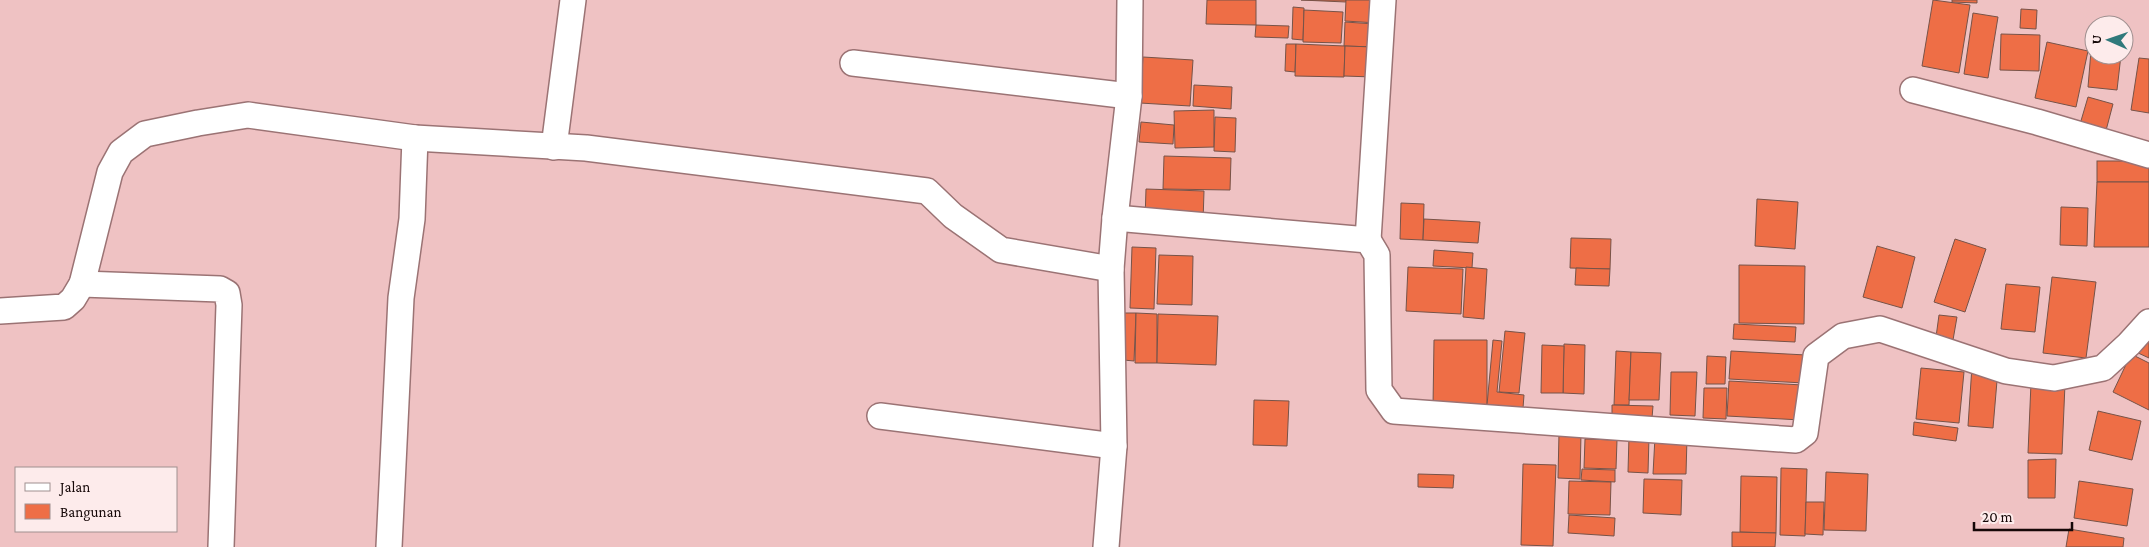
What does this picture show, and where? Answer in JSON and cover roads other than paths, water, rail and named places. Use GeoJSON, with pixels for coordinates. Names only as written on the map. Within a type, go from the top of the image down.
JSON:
{"type":"FeatureCollection","features":[{"type":"Feature","properties":{"kind":"street"},"geometry":{"type":"LineString","coordinates":[[554,147],[573,0]]}},
{"type":"Feature","properties":{"kind":"street"},"geometry":{"type":"LineString","coordinates":[[1106,547],[1114,446],[1111,269],[1129,96],[1130,0]]}},
{"type":"Feature","properties":{"kind":"street"},"geometry":{"type":"LineString","coordinates":[[1383,0],[1368,240],[1377,255],[1379,390],[1394,410],[1796,440],[1805,434],[1816,356],[1843,336],[1880,329],[2006,371],[2054,378],[2103,368],[2149,322]]}},
{"type":"Feature","properties":{"kind":"street"},"geometry":{"type":"LineString","coordinates":[[853,63],[1129,96]]}},
{"type":"Feature","properties":{"kind":"street"},"geometry":{"type":"LineString","coordinates":[[1913,90],[2037,122],[2149,155]]}},
{"type":"Feature","properties":{"kind":"street"},"geometry":{"type":"LineString","coordinates":[[0,311],[64,307],[73,299],[82,284],[110,172],[121,152],[145,134],[248,115],[414,138],[586,148],[927,191],[953,216],[1001,250],[1111,269]]}},
{"type":"Feature","properties":{"kind":"street"},"geometry":{"type":"LineString","coordinates":[[389,547],[402,298],[412,219],[414,138]]}},
{"type":"Feature","properties":{"kind":"street"},"geometry":{"type":"LineString","coordinates":[[1115,218],[1368,240]]}},
{"type":"Feature","properties":{"kind":"street"},"geometry":{"type":"LineString","coordinates":[[82,284],[220,290],[227,294],[229,305],[221,547]]}},
{"type":"Feature","properties":{"kind":"street"},"geometry":{"type":"LineString","coordinates":[[880,416],[1114,446]]}}]}
